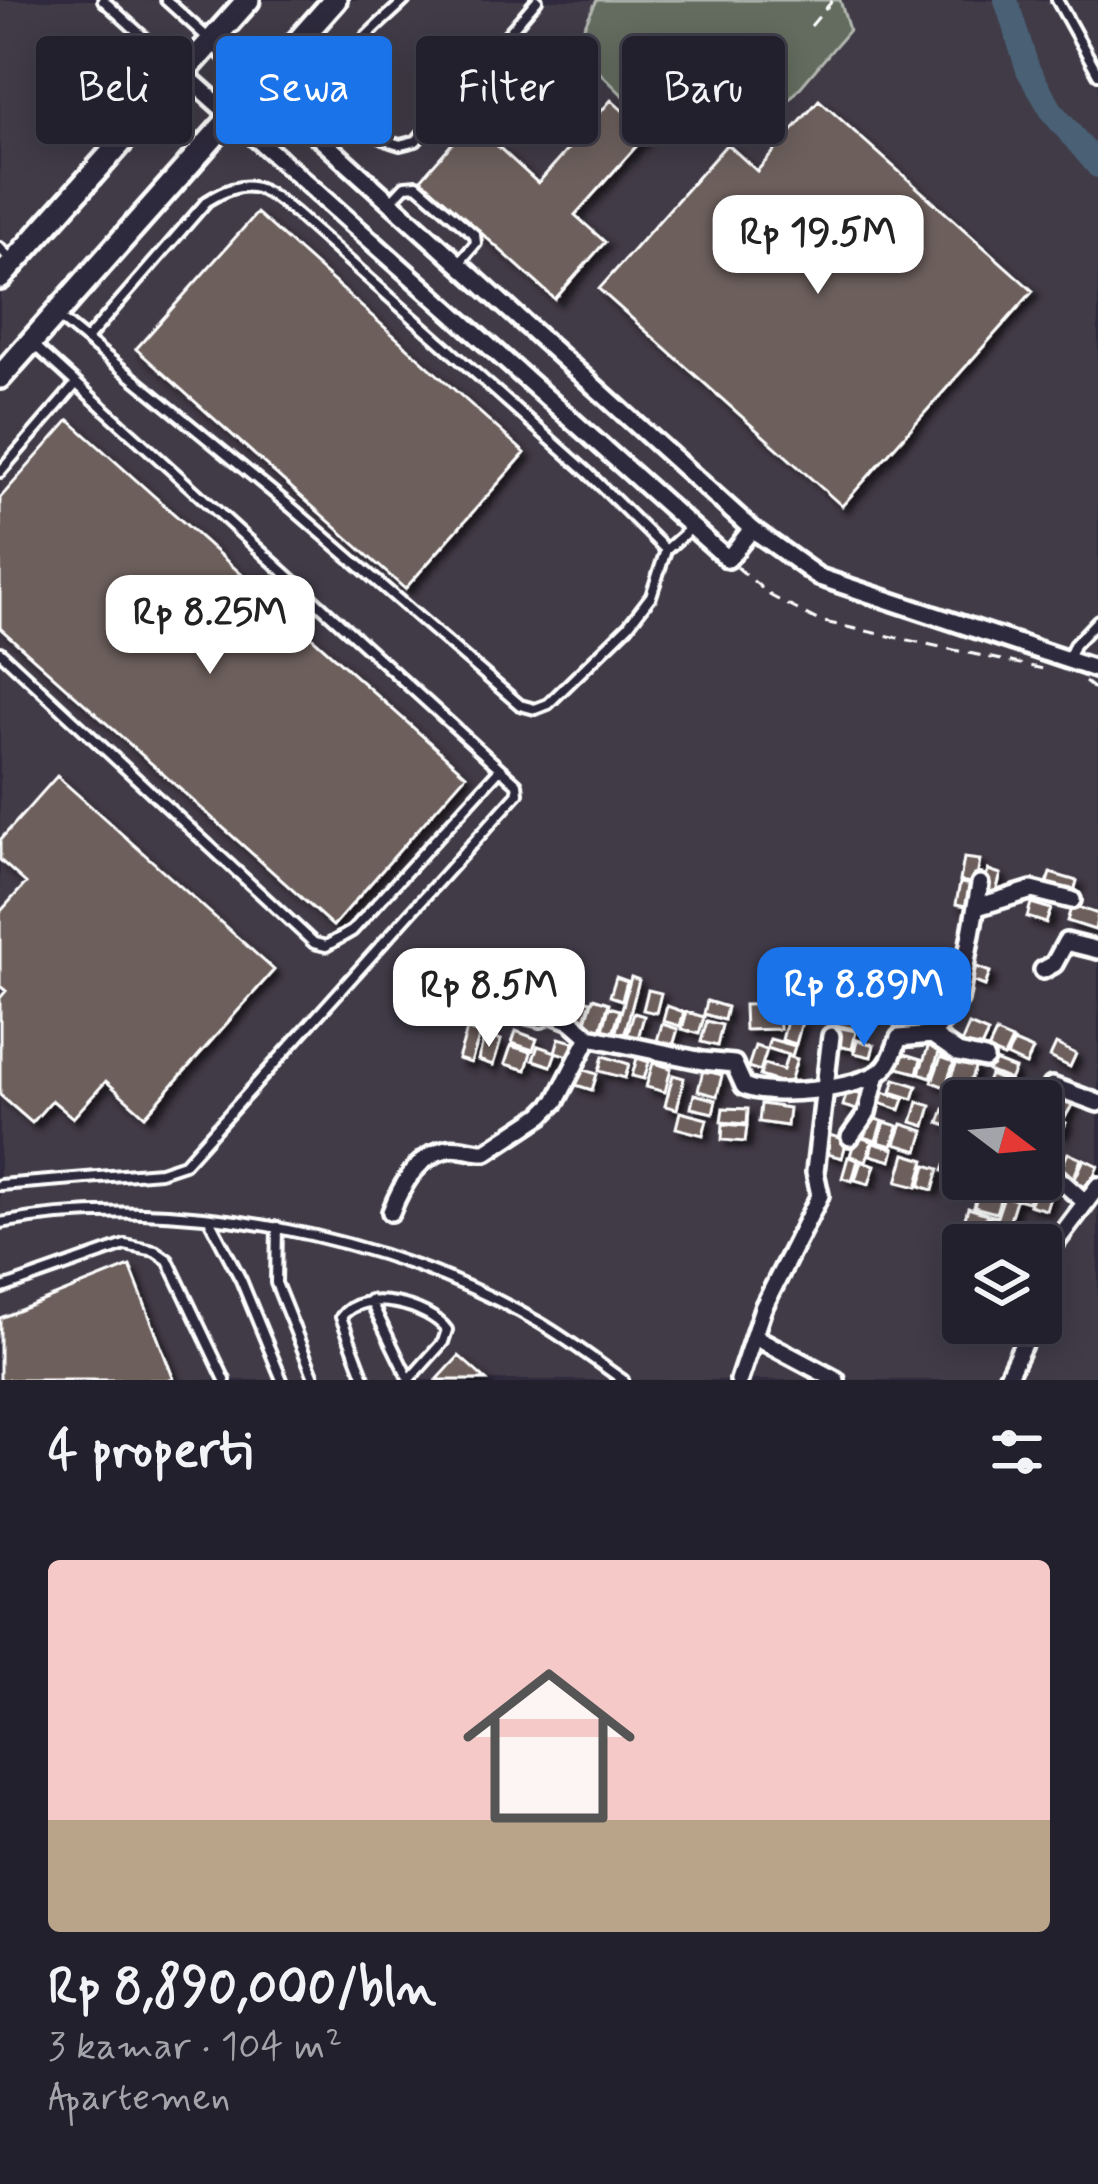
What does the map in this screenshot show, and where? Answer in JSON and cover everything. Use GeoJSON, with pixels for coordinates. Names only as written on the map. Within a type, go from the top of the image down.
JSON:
{"type":"FeatureCollection","features":[{"type":"Feature","properties":{"kind":"main road"},"geometry":{"type":"LineString","coordinates":[[192,63],[248,0]]}},
{"type":"Feature","properties":{"kind":"main road"},"geometry":{"type":"LineString","coordinates":[[303,36],[335,0]]}},
{"type":"Feature","properties":{"kind":"main road"},"geometry":{"type":"LineString","coordinates":[[0,377],[216,133]]}},
{"type":"Feature","properties":{"kind":"main road"},"geometry":{"type":"LineString","coordinates":[[4,263],[116,144]]}},
{"type":"Feature","properties":{"kind":"street"},"geometry":{"type":"LineString","coordinates":[[212,41],[216,45]]}},
{"type":"Feature","properties":{"kind":"street"},"geometry":{"type":"LineString","coordinates":[[192,81],[216,103]]}},
{"type":"Feature","properties":{"kind":"street"},"geometry":{"type":"LineString","coordinates":[[262,144],[728,559],[752,529]]}},
{"type":"Feature","properties":{"kind":"street"},"geometry":{"type":"LineString","coordinates":[[326,144],[752,529],[819,577],[1098,670]]}},
{"type":"Feature","properties":{"kind":"street"},"geometry":{"type":"LineString","coordinates":[[932,1034],[959,1000],[980,884]]}},
{"type":"Feature","properties":{"kind":"street"},"geometry":{"type":"LineString","coordinates":[[977,907],[1032,890],[1072,900]]}},
{"type":"Feature","properties":{"kind":"street"},"geometry":{"type":"LineString","coordinates":[[1043,970],[1054,964],[1064,943],[1098,950]]}},
{"type":"Feature","properties":{"kind":"street"},"geometry":{"type":"LineString","coordinates":[[478,972],[519,986],[524,995],[521,1012],[541,1018],[545,1011],[564,1017],[589,1037],[734,1064],[744,1086],[756,1091],[792,1093],[870,1077],[890,1060],[899,1038],[932,1034],[958,1053],[985,1059]]}},
{"type":"Feature","properties":{"kind":"street"},"geometry":{"type":"LineString","coordinates":[[739,1380],[763,1308],[820,1196],[815,1172],[831,1036]]}},
{"type":"Feature","properties":{"kind":"street"},"geometry":{"type":"LineString","coordinates":[[391,1212],[408,1175],[440,1152],[454,1148],[486,1152],[542,1115],[566,1086],[589,1037]]}},
{"type":"Feature","properties":{"kind":"street"},"geometry":{"type":"LineString","coordinates":[[850,1137],[872,1096],[870,1077]]}},
{"type":"Feature","properties":{"kind":"street"},"geometry":{"type":"LineString","coordinates":[[1062,1090],[1098,1103]]}},
{"type":"Feature","properties":{"kind":"street"},"geometry":{"type":"LineString","coordinates":[[1062,1182],[1085,1202]]}},
{"type":"Feature","properties":{"kind":"street"},"geometry":{"type":"LineString","coordinates":[[1062,1234],[1098,1186]]}},
{"type":"Feature","properties":{"kind":"street"},"geometry":{"type":"LineString","coordinates":[[754,1337],[836,1380]]}},
{"type":"Feature","properties":{"kind":"street"},"geometry":{"type":"LineString","coordinates":[[1006,1380],[1023,1344]]}},
{"type":"Feature","properties":{"kind":"lane"},"geometry":{"type":"LineString","coordinates":[[104,0],[143,36]]}},
{"type":"Feature","properties":{"kind":"lane"},"geometry":{"type":"LineString","coordinates":[[166,0],[212,41]]}},
{"type":"Feature","properties":{"kind":"lane"},"geometry":{"type":"LineString","coordinates":[[405,0],[344,62],[341,79],[342,100],[364,127],[400,146],[416,141],[537,0]]}},
{"type":"Feature","properties":{"kind":"lane"},"geometry":{"type":"LineString","coordinates":[[1057,0],[1098,74]]}},
{"type":"Feature","properties":{"kind":"lane"},"geometry":{"type":"LineString","coordinates":[[390,202],[405,186],[417,185],[475,235],[476,243],[458,264]]}},
{"type":"Feature","properties":{"kind":"lane"},"geometry":{"type":"LineString","coordinates":[[87,339],[207,201],[229,188],[261,188],[588,472],[666,550]]}},
{"type":"Feature","properties":{"kind":"lane"},"geometry":{"type":"LineString","coordinates":[[56,314],[291,507],[520,705],[535,709],[548,704],[628,626],[650,596],[666,550],[692,526]]}},
{"type":"Feature","properties":{"kind":"lane"},"geometry":{"type":"LineString","coordinates":[[0,1185],[160,1172],[184,1164],[515,799],[517,784],[31,342]]}},
{"type":"Feature","properties":{"kind":"lane"},"geometry":{"type":"LineString","coordinates":[[0,472],[76,384]]}},
{"type":"Feature","properties":{"kind":"lane"},"geometry":{"type":"LineString","coordinates":[[1068,660],[1074,645],[1098,620]]}},
{"type":"Feature","properties":{"kind":"lane"},"geometry":{"type":"LineString","coordinates":[[0,652],[314,943],[326,946],[352,931],[499,770]]}},
{"type":"Feature","properties":{"kind":"lane"},"geometry":{"type":"LineString","coordinates":[[0,1223],[50,1214],[151,1211],[277,1227],[412,1264],[478,1291],[542,1324],[623,1380]]}},
{"type":"Feature","properties":{"kind":"lane"},"geometry":{"type":"LineString","coordinates":[[209,1219],[241,1280],[282,1380]]}},
{"type":"Feature","properties":{"kind":"lane"},"geometry":{"type":"LineString","coordinates":[[277,1227],[275,1283],[315,1380]]}},
{"type":"Feature","properties":{"kind":"lane"},"geometry":{"type":"LineString","coordinates":[[0,1289],[125,1245],[155,1251],[168,1260],[225,1380]]}},
{"type":"Feature","properties":{"kind":"lane"},"geometry":{"type":"LineString","coordinates":[[365,1380],[341,1317],[350,1306],[369,1299],[388,1302],[444,1324],[447,1330],[443,1342],[409,1380],[369,1299]]}},
{"type":"Feature","properties":{"kind":"path"},"geometry":{"type":"LineString","coordinates":[[811,26],[832,0]]}},
{"type":"Feature","properties":{"kind":"path"},"geometry":{"type":"LineString","coordinates":[[728,559],[771,596],[819,621],[1052,670]]}},
{"type":"Feature","properties":{"kind":"path"},"geometry":{"type":"LineString","coordinates":[[1078,679],[1098,692]]}},
{"type":"Feature","properties":{"kind":"shaded area"},"geometry":{"type":"Polygon","coordinates":[[[0,0],[1098,0],[1098,1380],[0,1380],[0,0]]]}},
{"type":"Feature","properties":{"kind":"green space"},"geometry":{"type":"Polygon","coordinates":[[[597,0],[840,0],[849,30],[785,105],[785,36],[622,36],[622,94],[598,71],[598,36],[579,36],[597,0]]]}},
{"type":"Feature","properties":{"kind":"building"},"geometry":{"type":"Polygon","coordinates":[[[611,100],[622,110],[622,144],[638,144],[575,215],[605,242],[555,299],[421,179],[452,144],[495,144],[538,183],[572,144],[598,144],[598,115],[611,100]]]}},
{"type":"Feature","properties":{"kind":"building"},"geometry":{"type":"Polygon","coordinates":[[[819,100],[1033,291],[842,506],[599,289],[727,144],[757,171],[819,100]]]}},
{"type":"Feature","properties":{"kind":"building"},"geometry":{"type":"Polygon","coordinates":[[[257,213],[525,453],[405,589],[136,349],[257,213]]]}},
{"type":"Feature","properties":{"kind":"building"},"geometry":{"type":"Polygon","coordinates":[[[69,420],[466,775],[333,926],[0,628],[0,498],[69,420]]]}},
{"type":"Feature","properties":{"kind":"building"},"geometry":{"type":"Polygon","coordinates":[[[57,776],[274,970],[145,1116],[106,1081],[73,1118],[52,1100],[32,1123],[0,1095],[0,998],[6,991],[0,986],[0,912],[26,883],[0,860],[0,840],[57,776]]]}},
{"type":"Feature","properties":{"kind":"building"},"geometry":{"type":"Polygon","coordinates":[[[964,858],[980,860],[976,884],[960,881],[964,858]]]}},
{"type":"Feature","properties":{"kind":"building"},"geometry":{"type":"Polygon","coordinates":[[[988,870],[1001,874],[995,895],[982,891],[988,870]]]}},
{"type":"Feature","properties":{"kind":"building"},"geometry":{"type":"Polygon","coordinates":[[[1050,873],[1077,881],[1072,898],[1045,889],[1050,873]]]}},
{"type":"Feature","properties":{"kind":"building"},"geometry":{"type":"Polygon","coordinates":[[[960,883],[975,885],[971,907],[956,904],[960,883]]]}},
{"type":"Feature","properties":{"kind":"building"},"geometry":{"type":"Polygon","coordinates":[[[1031,903],[1051,909],[1046,923],[1027,917],[1031,903]]]}},
{"type":"Feature","properties":{"kind":"building"},"geometry":{"type":"Polygon","coordinates":[[[1072,905],[1098,914],[1095,930],[1067,921],[1072,905]]]}},
{"type":"Feature","properties":{"kind":"building"},"geometry":{"type":"Polygon","coordinates":[[[488,953],[512,960],[507,975],[483,967],[488,953]]]}},
{"type":"Feature","properties":{"kind":"building"},"geometry":{"type":"Polygon","coordinates":[[[939,954],[961,961],[956,975],[935,968],[939,954]]]}},
{"type":"Feature","properties":{"kind":"building"},"geometry":{"type":"Polygon","coordinates":[[[547,955],[561,960],[554,983],[539,979],[547,955]]]}},
{"type":"Feature","properties":{"kind":"building"},"geometry":{"type":"Polygon","coordinates":[[[969,964],[990,972],[985,986],[964,978],[969,964]]]}},
{"type":"Feature","properties":{"kind":"building"},"geometry":{"type":"Polygon","coordinates":[[[465,969],[496,979],[491,994],[460,984],[465,969]]]}},
{"type":"Feature","properties":{"kind":"building"},"geometry":{"type":"Polygon","coordinates":[[[616,977],[627,981],[622,1000],[610,996],[616,977]]]}},
{"type":"Feature","properties":{"kind":"building"},"geometry":{"type":"Polygon","coordinates":[[[631,977],[639,980],[623,1040],[614,1038],[631,977]]]}},
{"type":"Feature","properties":{"kind":"building"},"geometry":{"type":"Polygon","coordinates":[[[436,982],[458,989],[455,1002],[433,995],[436,982]]]}},
{"type":"Feature","properties":{"kind":"building"},"geometry":{"type":"Polygon","coordinates":[[[555,986],[576,992],[569,1015],[548,1009],[555,986]]]}},
{"type":"Feature","properties":{"kind":"building"},"geometry":{"type":"Polygon","coordinates":[[[648,990],[661,993],[656,1013],[643,1010],[648,990]]]}},
{"type":"Feature","properties":{"kind":"building"},"geometry":{"type":"Polygon","coordinates":[[[467,991],[487,997],[483,1011],[463,1004],[467,991]]]}},
{"type":"Feature","properties":{"kind":"building"},"geometry":{"type":"Polygon","coordinates":[[[576,997],[591,1001],[585,1020],[571,1016],[576,997]]]}},
{"type":"Feature","properties":{"kind":"building"},"geometry":{"type":"Polygon","coordinates":[[[593,998],[609,1003],[600,1033],[584,1028],[593,998]]]}},
{"type":"Feature","properties":{"kind":"building"},"geometry":{"type":"Polygon","coordinates":[[[707,1001],[727,1007],[724,1020],[704,1014],[707,1001]]]}},
{"type":"Feature","properties":{"kind":"building"},"geometry":{"type":"Polygon","coordinates":[[[779,1004],[780,1029],[745,1030],[744,1005],[779,1004]]]}},
{"type":"Feature","properties":{"kind":"building"},"geometry":{"type":"Polygon","coordinates":[[[667,1006],[684,1012],[680,1026],[663,1021],[667,1006]]]}},
{"type":"Feature","properties":{"kind":"building"},"geometry":{"type":"Polygon","coordinates":[[[609,1007],[620,1010],[612,1037],[602,1034],[609,1007]]]}},
{"type":"Feature","properties":{"kind":"building"},"geometry":{"type":"Polygon","coordinates":[[[687,1012],[704,1017],[699,1034],[682,1029],[687,1012]]]}},
{"type":"Feature","properties":{"kind":"building"},"geometry":{"type":"Polygon","coordinates":[[[634,1013],[644,1016],[637,1042],[626,1039],[634,1013]]]}},
{"type":"Feature","properties":{"kind":"building"},"geometry":{"type":"Polygon","coordinates":[[[839,1013],[861,1018],[859,1030],[836,1025],[839,1013]]]}},
{"type":"Feature","properties":{"kind":"building"},"geometry":{"type":"Polygon","coordinates":[[[897,1016],[921,1021],[917,1034],[894,1028],[897,1016]]]}},
{"type":"Feature","properties":{"kind":"building"},"geometry":{"type":"Polygon","coordinates":[[[788,1017],[802,1022],[796,1044],[782,1040],[788,1017]]]}},
{"type":"Feature","properties":{"kind":"building"},"geometry":{"type":"Polygon","coordinates":[[[707,1021],[722,1025],[717,1046],[701,1042],[707,1021]]]}},
{"type":"Feature","properties":{"kind":"building"},"geometry":{"type":"Polygon","coordinates":[[[662,1024],[678,1029],[672,1049],[656,1044],[662,1024]]]}},
{"type":"Feature","properties":{"kind":"building"},"geometry":{"type":"Polygon","coordinates":[[[969,1025],[988,1033],[978,1054],[960,1046],[969,1025]]]}},
{"type":"Feature","properties":{"kind":"building"},"geometry":{"type":"Polygon","coordinates":[[[837,1027],[856,1031],[852,1049],[833,1045],[837,1027]]]}},
{"type":"Feature","properties":{"kind":"building"},"geometry":{"type":"Polygon","coordinates":[[[467,1030],[480,1034],[471,1063],[458,1059],[467,1030]]]}},
{"type":"Feature","properties":{"kind":"building"},"geometry":{"type":"Polygon","coordinates":[[[516,1031],[537,1039],[533,1050],[512,1043],[516,1031]]]}},
{"type":"Feature","properties":{"kind":"building"},"geometry":{"type":"Polygon","coordinates":[[[996,1033],[1012,1040],[1004,1057],[988,1050],[996,1033]]]}},
{"type":"Feature","properties":{"kind":"building"},"geometry":{"type":"Polygon","coordinates":[[[485,1035],[501,1040],[493,1065],[478,1060],[485,1035]]]}},
{"type":"Feature","properties":{"kind":"building"},"geometry":{"type":"Polygon","coordinates":[[[559,1038],[580,1044],[576,1058],[555,1052],[559,1038]]]}},
{"type":"Feature","properties":{"kind":"building"},"geometry":{"type":"Polygon","coordinates":[[[770,1039],[795,1046],[792,1056],[767,1048],[770,1039]]]}},
{"type":"Feature","properties":{"kind":"building"},"geometry":{"type":"Polygon","coordinates":[[[857,1040],[874,1045],[871,1057],[854,1053],[857,1040]]]}},
{"type":"Feature","properties":{"kind":"building"},"geometry":{"type":"Polygon","coordinates":[[[930,1042],[941,1046],[931,1077],[919,1073],[930,1042]]]}},
{"type":"Feature","properties":{"kind":"building"},"geometry":{"type":"Polygon","coordinates":[[[1014,1042],[1033,1050],[1026,1065],[1007,1056],[1014,1042]]]}},
{"type":"Feature","properties":{"kind":"building"},"geometry":{"type":"Polygon","coordinates":[[[1056,1044],[1076,1054],[1070,1067],[1050,1057],[1056,1044]]]}},
{"type":"Feature","properties":{"kind":"building"},"geometry":{"type":"Polygon","coordinates":[[[511,1046],[531,1052],[526,1070],[505,1064],[511,1046]]]}},
{"type":"Feature","properties":{"kind":"building"},"geometry":{"type":"Polygon","coordinates":[[[538,1046],[556,1052],[551,1066],[533,1060],[538,1046]]]}},
{"type":"Feature","properties":{"kind":"building"},"geometry":{"type":"Polygon","coordinates":[[[755,1046],[767,1050],[760,1071],[748,1067],[755,1046]]]}},
{"type":"Feature","properties":{"kind":"building"},"geometry":{"type":"Polygon","coordinates":[[[898,1052],[921,1059],[917,1073],[894,1067],[898,1052]]]}},
{"type":"Feature","properties":{"kind":"building"},"geometry":{"type":"Polygon","coordinates":[[[603,1056],[629,1064],[625,1078],[599,1071],[603,1056]]]}},
{"type":"Feature","properties":{"kind":"building"},"geometry":{"type":"Polygon","coordinates":[[[787,1056],[797,1059],[789,1085],[760,1076],[764,1064],[783,1070],[787,1056]]]}},
{"type":"Feature","properties":{"kind":"building"},"geometry":{"type":"Polygon","coordinates":[[[941,1057],[954,1062],[942,1086],[932,1082],[941,1057]]]}},
{"type":"Feature","properties":{"kind":"building"},"geometry":{"type":"Polygon","coordinates":[[[637,1058],[649,1062],[644,1079],[632,1076],[637,1058]]]}},
{"type":"Feature","properties":{"kind":"building"},"geometry":{"type":"Polygon","coordinates":[[[958,1059],[976,1066],[970,1080],[950,1080],[958,1059]]]}},
{"type":"Feature","properties":{"kind":"building"},"geometry":{"type":"Polygon","coordinates":[[[992,1060],[1015,1069],[1010,1080],[988,1071],[992,1060]]]}},
{"type":"Feature","properties":{"kind":"building"},"geometry":{"type":"Polygon","coordinates":[[[653,1063],[671,1068],[665,1092],[646,1087],[653,1063]]]}},
{"type":"Feature","properties":{"kind":"building"},"geometry":{"type":"Polygon","coordinates":[[[581,1069],[597,1074],[592,1090],[576,1085],[581,1069]]]}},
{"type":"Feature","properties":{"kind":"building"},"geometry":{"type":"Polygon","coordinates":[[[703,1070],[722,1075],[717,1096],[698,1091],[703,1070]]]}},
{"type":"Feature","properties":{"kind":"building"},"geometry":{"type":"Polygon","coordinates":[[[673,1075],[684,1078],[677,1109],[665,1106],[673,1075]]]}},
{"type":"Feature","properties":{"kind":"building"},"geometry":{"type":"Polygon","coordinates":[[[895,1079],[917,1086],[913,1099],[891,1092],[895,1079]]]}},
{"type":"Feature","properties":{"kind":"building"},"geometry":{"type":"Polygon","coordinates":[[[847,1090],[868,1097],[864,1112],[843,1106],[847,1090]]]}},
{"type":"Feature","properties":{"kind":"building"},"geometry":{"type":"Polygon","coordinates":[[[880,1091],[904,1099],[900,1110],[877,1102],[880,1091]]]}},
{"type":"Feature","properties":{"kind":"building"},"geometry":{"type":"Polygon","coordinates":[[[694,1094],[716,1100],[713,1113],[691,1108],[694,1094]]]}},
{"type":"Feature","properties":{"kind":"building"},"geometry":{"type":"Polygon","coordinates":[[[1062,1094],[1074,1102],[1062,1118],[1062,1094]]]}},
{"type":"Feature","properties":{"kind":"building"},"geometry":{"type":"Polygon","coordinates":[[[918,1102],[931,1106],[925,1126],[912,1122],[918,1102]]]}},
{"type":"Feature","properties":{"kind":"building"},"geometry":{"type":"Polygon","coordinates":[[[761,1104],[789,1108],[787,1126],[759,1122],[761,1104]]]}},
{"type":"Feature","properties":{"kind":"building"},"geometry":{"type":"Polygon","coordinates":[[[723,1108],[748,1109],[747,1124],[721,1122],[723,1108]]]}},
{"type":"Feature","properties":{"kind":"building"},"geometry":{"type":"Polygon","coordinates":[[[680,1112],[707,1119],[703,1135],[676,1128],[680,1112]]]}},
{"type":"Feature","properties":{"kind":"building"},"geometry":{"type":"Polygon","coordinates":[[[869,1117],[882,1121],[876,1141],[863,1137],[869,1117]]]}},
{"type":"Feature","properties":{"kind":"building"},"geometry":{"type":"Polygon","coordinates":[[[885,1122],[898,1126],[892,1146],[878,1142],[885,1122]]]}},
{"type":"Feature","properties":{"kind":"building"},"geometry":{"type":"Polygon","coordinates":[[[723,1124],[747,1126],[745,1142],[722,1140],[723,1124]]]}},
{"type":"Feature","properties":{"kind":"building"},"geometry":{"type":"Polygon","coordinates":[[[902,1124],[924,1131],[918,1151],[895,1144],[902,1124]]]}},
{"type":"Feature","properties":{"kind":"building"},"geometry":{"type":"Polygon","coordinates":[[[829,1135],[847,1140],[842,1158],[824,1153],[829,1135]]]}},
{"type":"Feature","properties":{"kind":"building"},"geometry":{"type":"Polygon","coordinates":[[[856,1136],[872,1141],[866,1161],[850,1156],[856,1136]]]}},
{"type":"Feature","properties":{"kind":"building"},"geometry":{"type":"Polygon","coordinates":[[[873,1143],[894,1149],[891,1161],[870,1155],[873,1143]]]}},
{"type":"Feature","properties":{"kind":"building"},"geometry":{"type":"Polygon","coordinates":[[[1068,1153],[1081,1159],[1074,1177],[1062,1171],[1068,1153]]]}},
{"type":"Feature","properties":{"kind":"building"},"geometry":{"type":"Polygon","coordinates":[[[905,1154],[925,1160],[917,1187],[897,1182],[905,1154]]]}},
{"type":"Feature","properties":{"kind":"building"},"geometry":{"type":"Polygon","coordinates":[[[848,1157],[858,1160],[852,1181],[842,1178],[848,1157]]]}},
{"type":"Feature","properties":{"kind":"building"},"geometry":{"type":"Polygon","coordinates":[[[1084,1159],[1098,1166],[1087,1190],[1073,1183],[1084,1159]]]}},
{"type":"Feature","properties":{"kind":"building"},"geometry":{"type":"Polygon","coordinates":[[[861,1161],[875,1165],[869,1184],[855,1180],[861,1161]]]}},
{"type":"Feature","properties":{"kind":"building"},"geometry":{"type":"Polygon","coordinates":[[[926,1165],[939,1169],[933,1190],[920,1186],[926,1165]]]}},
{"type":"Feature","properties":{"kind":"building"},"geometry":{"type":"Polygon","coordinates":[[[976,1200],[1000,1200],[996,1213],[974,1207],[976,1200]]]}},
{"type":"Feature","properties":{"kind":"building"},"geometry":{"type":"Polygon","coordinates":[[[1003,1200],[1016,1200],[1008,1224],[987,1224],[990,1215],[997,1217],[1003,1200]]]}},
{"type":"Feature","properties":{"kind":"building"},"geometry":{"type":"Polygon","coordinates":[[[1031,1200],[1049,1200],[1046,1210],[1029,1205],[1031,1200]]]}},
{"type":"Feature","properties":{"kind":"building"},"geometry":{"type":"Polygon","coordinates":[[[968,1208],[987,1214],[984,1224],[963,1224],[968,1208]]]}},
{"type":"Feature","properties":{"kind":"building"},"geometry":{"type":"Polygon","coordinates":[[[130,1266],[174,1380],[0,1380],[0,1318],[130,1266]]]}},
{"type":"Feature","properties":{"kind":"building"},"geometry":{"type":"Polygon","coordinates":[[[459,1356],[486,1380],[437,1380],[459,1356]]]}},
{"type":"Feature","properties":{"kind":"waterway"},"geometry":{"type":"LineString","coordinates":[[1006,0],[1028,70],[1053,113],[1098,166]]}}]}
